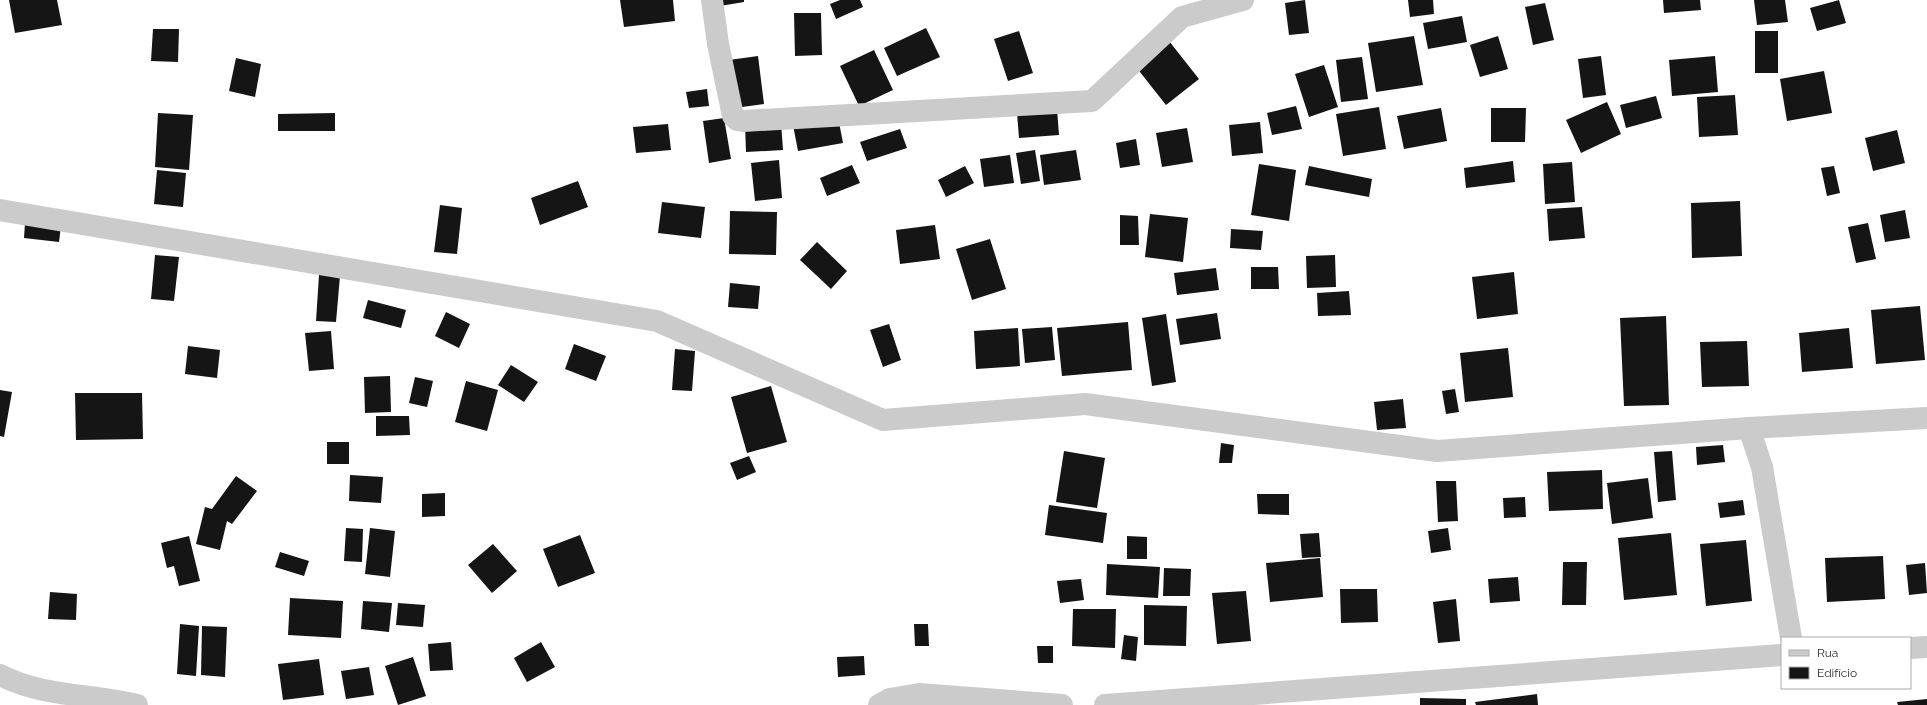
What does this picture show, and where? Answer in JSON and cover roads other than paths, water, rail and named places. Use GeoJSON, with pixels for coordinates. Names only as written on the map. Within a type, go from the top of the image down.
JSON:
{"type":"FeatureCollection","features":[{"type":"Feature","properties":{"kind":"street"},"geometry":{"type":"LineString","coordinates":[[712,0],[718,44],[734,116],[737,120],[743,121],[1092,101],[1182,17],[1243,0]]}},
{"type":"Feature","properties":{"kind":"street"},"geometry":{"type":"LineString","coordinates":[[0,210],[657,321],[883,420],[1085,404],[1437,451],[1750,428],[1927,418]]}},
{"type":"Feature","properties":{"kind":"street"},"geometry":{"type":"LineString","coordinates":[[1750,428],[1762,466],[1791,637]]}},
{"type":"Feature","properties":{"kind":"street"},"geometry":{"type":"LineString","coordinates":[[1911,648],[1927,647]]}},
{"type":"Feature","properties":{"kind":"street"},"geometry":{"type":"LineString","coordinates":[[1105,705],[1781,655]]}},
{"type":"Feature","properties":{"kind":"street"},"geometry":{"type":"LineString","coordinates":[[0,675],[53,691],[117,700],[137,705]]}},
{"type":"Feature","properties":{"kind":"street"},"geometry":{"type":"LineString","coordinates":[[879,705],[890,700],[919,694],[1062,705]]}}]}
